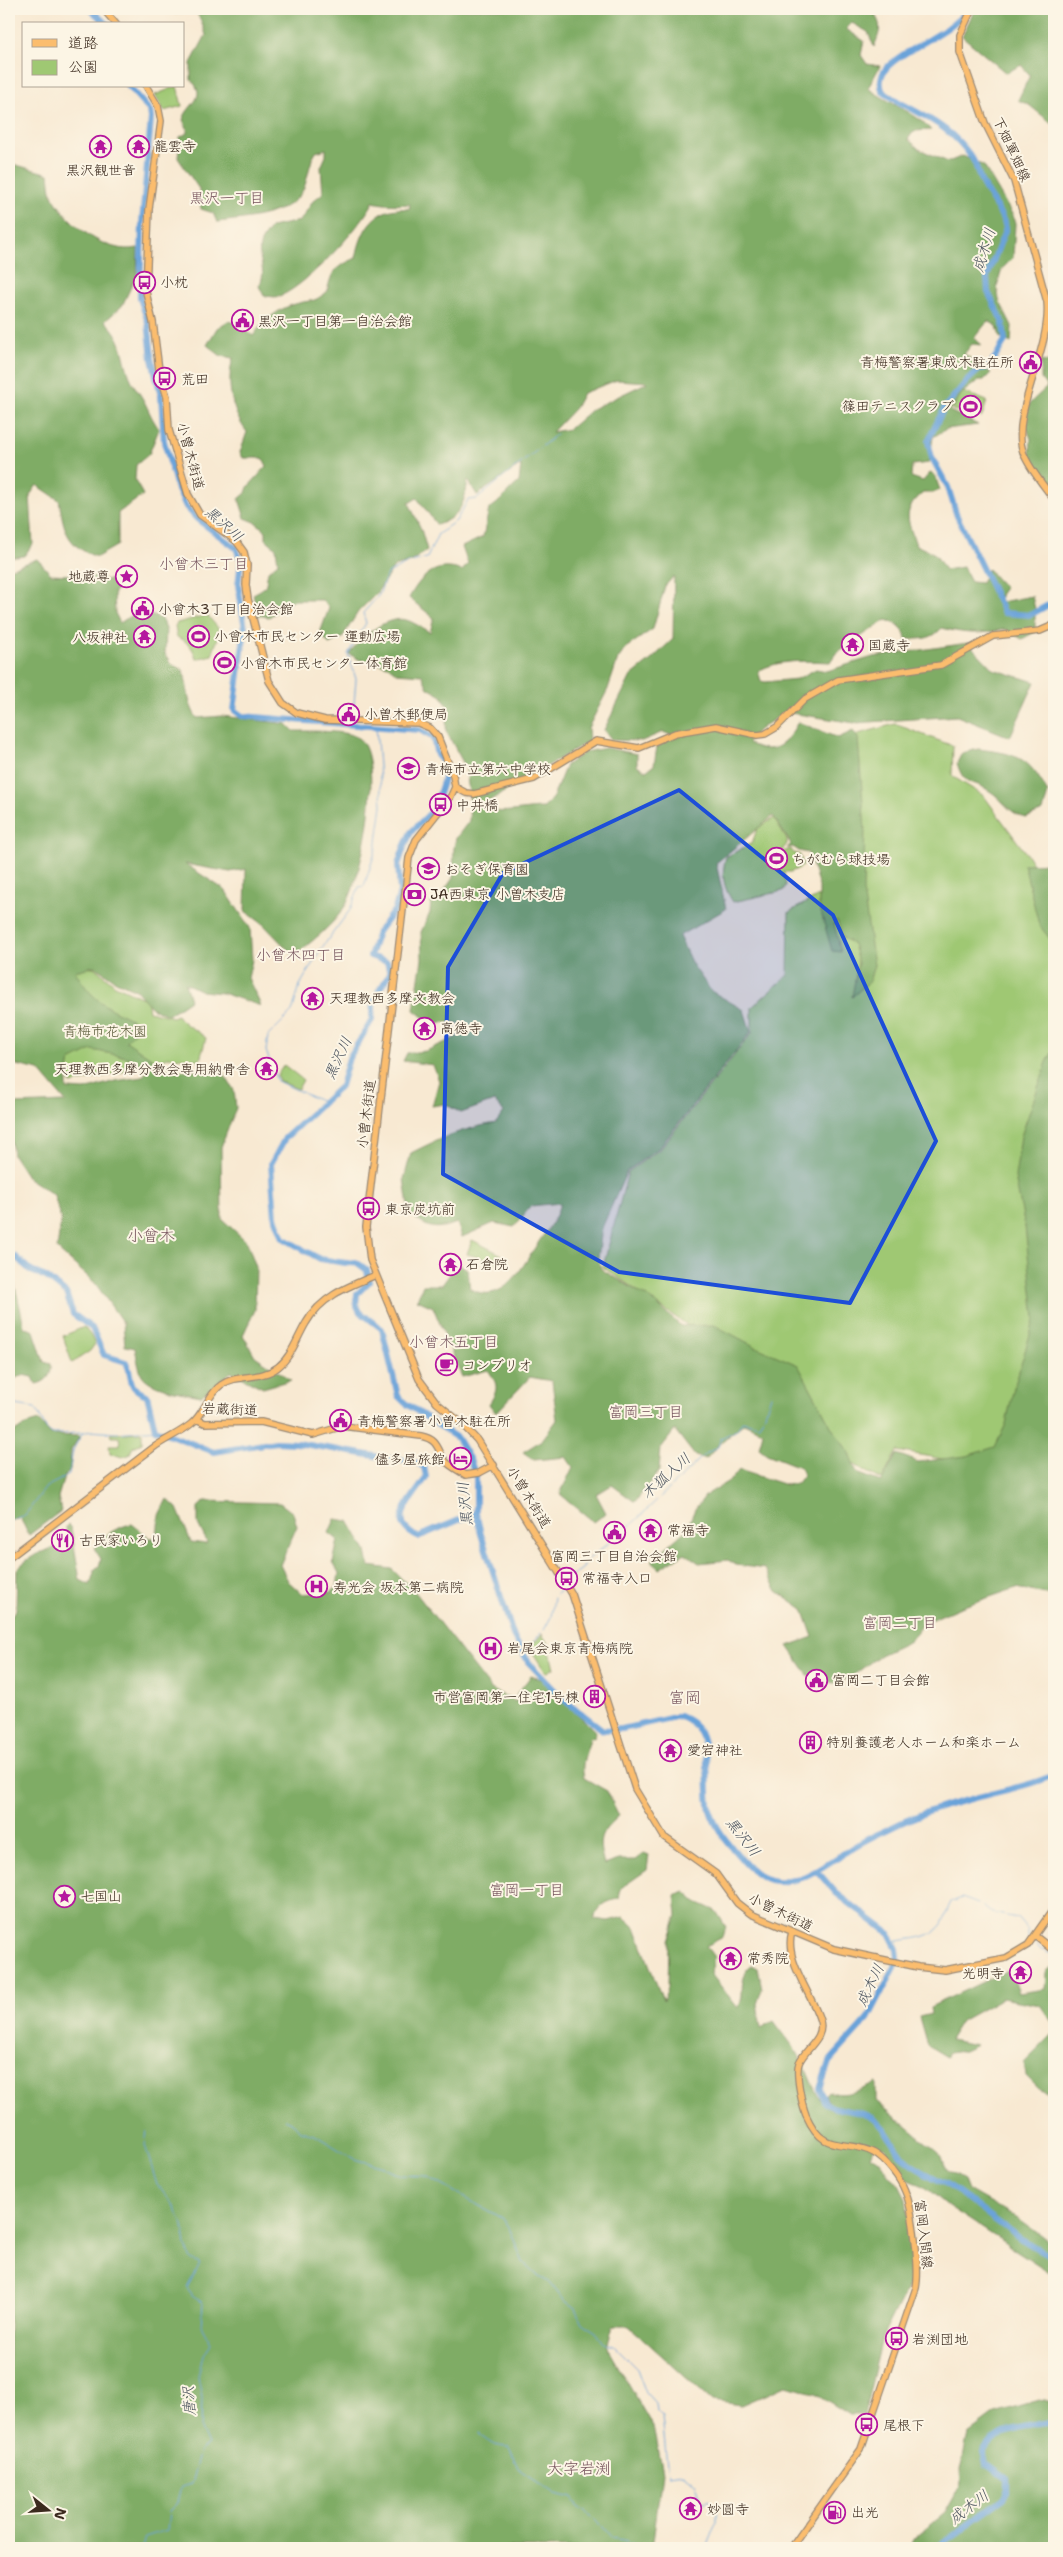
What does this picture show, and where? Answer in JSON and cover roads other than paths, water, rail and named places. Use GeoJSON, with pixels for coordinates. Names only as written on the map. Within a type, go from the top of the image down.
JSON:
{"type":"FeatureCollection","features":[{"type":"Feature","properties":{"kind":"main road"},"geometry":{"type":"LineString","coordinates":[[103,9],[114,22]]}},
{"type":"Feature","properties":{"kind":"main road","name":"下畑軍畑線"},"geometry":{"type":"LineString","coordinates":[[972,9],[960,35],[960,52],[985,123],[1014,181],[1047,302],[1048,314],[1045,339],[1022,421],[1020,442],[1030,465],[1054,500]]}},
{"type":"Feature","properties":{"kind":"main road","name":"小曽木街道"},"geometry":{"type":"LineString","coordinates":[[147,88],[158,106],[161,121],[148,219],[146,292],[153,322],[160,373],[168,399],[169,430],[194,506],[203,517],[238,542],[245,554],[247,595],[271,686],[286,706],[308,717],[338,721],[415,723],[428,727],[439,740],[453,774],[455,787],[451,796],[416,840],[409,858],[366,1227],[366,1247],[374,1275],[419,1379],[437,1403],[472,1434],[494,1465],[572,1594],[635,1789],[664,1837],[716,1874],[737,1903],[745,1910],[834,1949],[908,1966],[945,1970],[1000,1960],[1023,1949],[1035,1936]]}},
{"type":"Feature","properties":{"kind":"main road"},"geometry":{"type":"LineString","coordinates":[[455,787],[466,794],[474,794],[534,779],[596,741],[639,748],[675,733],[716,726],[754,734],[765,734],[777,728],[805,699],[838,680],[941,664],[993,636],[1035,632],[1054,625]]}},
{"type":"Feature","properties":{"kind":"main road"},"geometry":{"type":"LineString","coordinates":[[196,1419],[212,1394],[222,1384],[232,1380],[262,1376],[278,1368],[289,1355],[306,1323],[318,1307],[336,1293],[374,1275]]}},
{"type":"Feature","properties":{"kind":"main road","name":"岩蔵街道"},"geometry":{"type":"LineString","coordinates":[[9,1558],[196,1419],[205,1423],[261,1422],[313,1435],[343,1426],[426,1437],[438,1445],[448,1463],[466,1475],[477,1474],[494,1465]]}},
{"type":"Feature","properties":{"kind":"main road"},"geometry":{"type":"LineString","coordinates":[[1054,1908],[1035,1936],[1054,1951]]}},
{"type":"Feature","properties":{"kind":"main road","name":"富岡入間線"},"geometry":{"type":"LineString","coordinates":[[791,2548],[861,2449],[916,2288],[918,2275],[909,2202],[901,2183],[877,2155],[867,2150],[834,2145],[825,2140],[816,2131],[804,2110],[798,2067],[801,2059],[818,2038],[821,2023],[794,1961],[792,1932]]}},
{"type":"Feature","properties":{"kind":"waterway","name":"黒沢川"},"geometry":{"type":"LineString","coordinates":[[90,9],[105,22]]}},
{"type":"Feature","properties":{"kind":"waterway","name":"成木川"},"geometry":{"type":"LineString","coordinates":[[967,9],[959,19],[948,27],[889,65],[883,73],[881,80],[883,92],[942,127],[962,145],[974,161],[982,184],[999,212],[1006,228],[987,277],[988,292],[1003,323],[1005,341],[990,366],[979,370],[944,408],[928,441],[932,458],[948,487],[957,516],[1004,613],[1030,615],[1054,602]]}},
{"type":"Feature","properties":{"kind":"waterway","name":"黒沢川"},"geometry":{"type":"LineString","coordinates":[[130,88],[150,111],[151,118],[142,223],[140,298],[148,322],[152,359],[161,396],[164,441],[177,488],[186,507],[197,519],[236,548],[241,561],[238,585],[245,629],[234,710],[242,716],[420,730],[433,738],[437,755],[443,762],[444,779],[434,809],[411,832],[404,847],[398,865],[400,891],[395,909],[378,932],[370,956],[387,962],[390,973],[373,1001],[372,1020],[349,1058],[341,1086],[285,1138],[271,1164],[275,1217],[283,1238],[320,1259],[346,1263],[356,1262],[367,1270],[369,1282],[357,1294],[356,1304],[360,1312],[382,1329],[398,1396],[405,1403],[457,1438],[470,1460],[476,1476],[476,1513],[481,1534],[514,1638],[529,1663],[564,1700],[603,1730],[622,1729],[679,1716],[691,1722],[699,1732],[704,1743],[708,1798],[712,1816],[730,1845],[756,1873],[770,1880],[791,1881],[801,1878],[864,1841],[914,1817],[948,1805],[1023,1786],[1054,1775]]}},
{"type":"Feature","properties":{"kind":"waterway"},"geometry":{"type":"LineString","coordinates":[[447,527],[456,521],[468,500],[477,499],[557,434]]}},
{"type":"Feature","properties":{"kind":"waterway"},"geometry":{"type":"LineString","coordinates":[[353,717],[356,679],[348,654],[366,623],[363,613],[379,595],[387,574],[408,563],[427,558],[438,534],[446,529]]}},
{"type":"Feature","properties":{"kind":"waterway"},"geometry":{"type":"LineString","coordinates":[[325,1103],[277,1081],[266,1051],[268,1036],[292,1012],[300,985],[321,949],[350,910],[359,887],[364,886],[376,849],[382,805],[376,727]]}},
{"type":"Feature","properties":{"kind":"waterway"},"geometry":{"type":"LineString","coordinates":[[9,1255],[16,1257],[31,1271],[46,1277],[66,1293],[73,1314],[92,1328],[104,1355],[126,1362],[133,1386],[147,1395],[155,1429],[214,1452],[276,1442],[297,1443],[417,1463],[424,1467],[426,1477],[405,1508],[403,1524],[408,1531],[418,1537],[476,1513]]}},
{"type":"Feature","properties":{"kind":"waterway","name":"木狐入川"},"geometry":{"type":"LineString","coordinates":[[567,1580],[583,1568],[586,1561],[633,1523],[705,1454],[718,1447],[721,1438],[737,1430],[742,1421],[759,1425],[771,1395]]}},
{"type":"Feature","properties":{"kind":"waterway"},"geometry":{"type":"LineString","coordinates":[[9,1404],[35,1408],[47,1430],[53,1434],[90,1431],[117,1433],[155,1429]]}},
{"type":"Feature","properties":{"kind":"waterway"},"geometry":{"type":"LineString","coordinates":[[9,1521],[25,1515],[46,1487],[69,1475],[73,1450],[82,1434]]}},
{"type":"Feature","properties":{"kind":"waterway","name":"木狐入川"},"geometry":{"type":"LineString","coordinates":[[556,1594],[564,1587]]}},
{"type":"Feature","properties":{"kind":"waterway","name":"木狐入川"},"geometry":{"type":"LineString","coordinates":[[544,1630],[551,1617],[554,1598]]}},
{"type":"Feature","properties":{"kind":"waterway","name":"木狐入川"},"geometry":{"type":"LineString","coordinates":[[523,1653],[541,1633]]}},
{"type":"Feature","properties":{"kind":"waterway","name":"成木川"},"geometry":{"type":"LineString","coordinates":[[817,1871],[836,1893],[889,1933],[897,1949],[898,1957],[895,1967],[868,2019],[829,2062],[820,2089],[824,2101],[833,2107],[873,2118],[883,2128],[898,2151],[908,2162],[954,2189],[1002,2226],[1054,2257]]}},
{"type":"Feature","properties":{"kind":"waterway"},"geometry":{"type":"LineString","coordinates":[[894,1942],[920,1938],[932,1933],[942,1924],[951,1902],[962,1898],[978,1904]]}},
{"type":"Feature","properties":{"kind":"waterway"},"geometry":{"type":"LineString","coordinates":[[983,1907],[992,1913],[1017,1918],[1028,1931],[1028,1938]]}},
{"type":"Feature","properties":{"kind":"waterway"},"geometry":{"type":"LineString","coordinates":[[1035,1945],[1039,1949],[1054,1955]]}},
{"type":"Feature","properties":{"kind":"waterway"},"geometry":{"type":"LineString","coordinates":[[285,2119],[294,2124],[300,2131],[315,2135],[354,2159],[384,2167],[401,2175],[426,2176],[503,2219],[510,2230],[523,2262],[539,2277],[551,2283],[564,2300],[575,2308],[582,2323],[596,2332],[604,2343],[614,2346],[637,2369],[646,2393],[655,2403],[656,2411],[662,2417],[668,2475],[683,2473],[695,2483],[703,2502],[707,2499],[717,2505],[717,2523],[707,2548]]}},
{"type":"Feature","properties":{"kind":"waterway","name":"唐沢"},"geometry":{"type":"LineString","coordinates":[[142,2548],[145,2537],[167,2530],[169,2511],[177,2503],[181,2487],[191,2484],[200,2451],[208,2445],[201,2429],[202,2398],[198,2377],[202,2358],[211,2343],[201,2325],[203,2303],[192,2296],[187,2288],[200,2264],[191,2260],[186,2246],[183,2225],[174,2205],[157,2185],[145,2145],[147,2131]]}},
{"type":"Feature","properties":{"kind":"waterway","name":"成木川"},"geometry":{"type":"LineString","coordinates":[[935,2548],[1004,2499],[1007,2493],[1007,2479],[986,2464],[983,2453],[989,2444],[1005,2432],[1054,2421]]}},
{"type":"Feature","properties":{"kind":"waterway"},"geometry":{"type":"LineString","coordinates":[[479,2434],[495,2445],[510,2448],[520,2470],[555,2494],[572,2498],[578,2507],[597,2520],[612,2538],[631,2542],[638,2548]]}},
{"type":"Feature","properties":{"kind":"waterway"},"geometry":{"type":"LineString","coordinates":[[9,2529],[12,2548]]}},
{"type":"Feature","properties":{"kind":"place","name":"龍雲寺"},"geometry":{"type":"Point","coordinates":[138,146]}},
{"type":"Feature","properties":{"kind":"place","name":"黒沢観世音"},"geometry":{"type":"Point","coordinates":[101,147]}},
{"type":"Feature","properties":{"kind":"place","name":"小枕"},"geometry":{"type":"Point","coordinates":[144,282]}},
{"type":"Feature","properties":{"kind":"place","name":"黒沢一丁目第一自治会館"},"geometry":{"type":"Point","coordinates":[242,321]}},
{"type":"Feature","properties":{"kind":"place","name":"青梅警察署東成木駐在所"},"geometry":{"type":"Point","coordinates":[1030,362]}},
{"type":"Feature","properties":{"kind":"place","name":"荒田"},"geometry":{"type":"Point","coordinates":[165,379]}},
{"type":"Feature","properties":{"kind":"place","name":"篠田テニスクラブ"},"geometry":{"type":"Point","coordinates":[970,406]}},
{"type":"Feature","properties":{"kind":"place","name":"地蔵尊"},"geometry":{"type":"Point","coordinates":[126,576]}},
{"type":"Feature","properties":{"kind":"place","name":"小曾木3丁目自治会館"},"geometry":{"type":"Point","coordinates":[142,609]}},
{"type":"Feature","properties":{"kind":"place","name":"小曾木市民センター 運動広場"},"geometry":{"type":"Point","coordinates":[198,636]}},
{"type":"Feature","properties":{"kind":"place","name":"八坂神社"},"geometry":{"type":"Point","coordinates":[144,637]}},
{"type":"Feature","properties":{"kind":"place","name":"国蔵寺"},"geometry":{"type":"Point","coordinates":[852,645]}},
{"type":"Feature","properties":{"kind":"place","name":"小曾木市民センター体育館"},"geometry":{"type":"Point","coordinates":[224,663]}},
{"type":"Feature","properties":{"kind":"place","name":"小曽木郵便局"},"geometry":{"type":"Point","coordinates":[348,714]}},
{"type":"Feature","properties":{"kind":"place","name":"青梅市立第六中学校"},"geometry":{"type":"Point","coordinates":[409,769]}},
{"type":"Feature","properties":{"kind":"place","name":"中井橋"},"geometry":{"type":"Point","coordinates":[440,805]}},
{"type":"Feature","properties":{"kind":"place","name":"ちがむら球技場"},"geometry":{"type":"Point","coordinates":[776,859]}},
{"type":"Feature","properties":{"kind":"place","name":"おそぎ保育園"},"geometry":{"type":"Point","coordinates":[429,869]}},
{"type":"Feature","properties":{"kind":"place","name":"JA西東京 小曽木支店"},"geometry":{"type":"Point","coordinates":[414,894]}},
{"type":"Feature","properties":{"kind":"place","name":"天理教西多摩文教会"},"geometry":{"type":"Point","coordinates":[313,998]}},
{"type":"Feature","properties":{"kind":"place","name":"高徳寺"},"geometry":{"type":"Point","coordinates":[424,1028]}},
{"type":"Feature","properties":{"kind":"place","name":"天理教西多摩分教会専用納骨舎"},"geometry":{"type":"Point","coordinates":[266,1069]}},
{"type":"Feature","properties":{"kind":"place","name":"東京炭坑前"},"geometry":{"type":"Point","coordinates":[369,1209]}},
{"type":"Feature","properties":{"kind":"place","name":"石倉院"},"geometry":{"type":"Point","coordinates":[450,1264]}},
{"type":"Feature","properties":{"kind":"place","name":"コンブリオ"},"geometry":{"type":"Point","coordinates":[446,1365]}},
{"type":"Feature","properties":{"kind":"place","name":"青梅警察署小曽木駐在所"},"geometry":{"type":"Point","coordinates":[341,1421]}},
{"type":"Feature","properties":{"kind":"place","name":"儘多屋旅館"},"geometry":{"type":"Point","coordinates":[461,1459]}},
{"type":"Feature","properties":{"kind":"place","name":"常福寺"},"geometry":{"type":"Point","coordinates":[651,1530]}},
{"type":"Feature","properties":{"kind":"place","name":"富岡三丁目自治会館"},"geometry":{"type":"Point","coordinates":[614,1533]}},
{"type":"Feature","properties":{"kind":"place","name":"古民家いろり"},"geometry":{"type":"Point","coordinates":[63,1540]}},
{"type":"Feature","properties":{"kind":"place","name":"常福寺入口"},"geometry":{"type":"Point","coordinates":[566,1578]}},
{"type":"Feature","properties":{"kind":"place","name":"寿光会 坂本第二病院"},"geometry":{"type":"Point","coordinates":[317,1587]}},
{"type":"Feature","properties":{"kind":"place","name":"岩尾会東京青梅病院"},"geometry":{"type":"Point","coordinates":[491,1648]}},
{"type":"Feature","properties":{"kind":"place","name":"富岡二丁目会館"},"geometry":{"type":"Point","coordinates":[816,1680]}},
{"type":"Feature","properties":{"kind":"place","name":"市営富岡第一住宅1号棟"},"geometry":{"type":"Point","coordinates":[595,1697]}},
{"type":"Feature","properties":{"kind":"place","name":"特別養護老人ホーム和楽ホーム"},"geometry":{"type":"Point","coordinates":[810,1742]}},
{"type":"Feature","properties":{"kind":"place","name":"愛宕神社"},"geometry":{"type":"Point","coordinates":[671,1750]}},
{"type":"Feature","properties":{"kind":"place","name":"七国山"},"geometry":{"type":"Point","coordinates":[64,1896]}},
{"type":"Feature","properties":{"kind":"place","name":"常秀院"},"geometry":{"type":"Point","coordinates":[731,1958]}},
{"type":"Feature","properties":{"kind":"place","name":"光明寺"},"geometry":{"type":"Point","coordinates":[1020,1973]}},
{"type":"Feature","properties":{"kind":"place","name":"岩渕団地"},"geometry":{"type":"Point","coordinates":[896,2339]}},
{"type":"Feature","properties":{"kind":"place","name":"尾根下"},"geometry":{"type":"Point","coordinates":[867,2425]}},
{"type":"Feature","properties":{"kind":"place","name":"妙圓寺"},"geometry":{"type":"Point","coordinates":[691,2509]}},
{"type":"Feature","properties":{"kind":"place","name":"出光"},"geometry":{"type":"Point","coordinates":[835,2512]}},
{"type":"Feature","properties":{"kind":"district","name":"黒沢一丁目"},"geometry":{"type":"Point","coordinates":[227,198]}},
{"type":"Feature","properties":{"kind":"district","name":"小曾木三丁目"},"geometry":{"type":"Point","coordinates":[204,564]}},
{"type":"Feature","properties":{"kind":"district","name":"小曾木四丁目"},"geometry":{"type":"Point","coordinates":[301,955]}},
{"type":"Feature","properties":{"kind":"district","name":"小曾木"},"geometry":{"type":"Point","coordinates":[151,1235]}},
{"type":"Feature","properties":{"kind":"district","name":"小曾木五丁目"},"geometry":{"type":"Point","coordinates":[454,1342]}},
{"type":"Feature","properties":{"kind":"district","name":"富岡三丁目"},"geometry":{"type":"Point","coordinates":[646,1412]}},
{"type":"Feature","properties":{"kind":"district","name":"富岡二丁目"},"geometry":{"type":"Point","coordinates":[900,1623]}},
{"type":"Feature","properties":{"kind":"district","name":"富岡"},"geometry":{"type":"Point","coordinates":[685,1697]}},
{"type":"Feature","properties":{"kind":"district","name":"富岡一丁目"},"geometry":{"type":"Point","coordinates":[527,1890]}},
{"type":"Feature","properties":{"kind":"district","name":"大字岩渕"},"geometry":{"type":"Point","coordinates":[579,2468]}},
{"type":"Feature","properties":{"kind":"park label","name":"青梅市花木園"},"geometry":{"type":"Point","coordinates":[105,1031]}}]}
